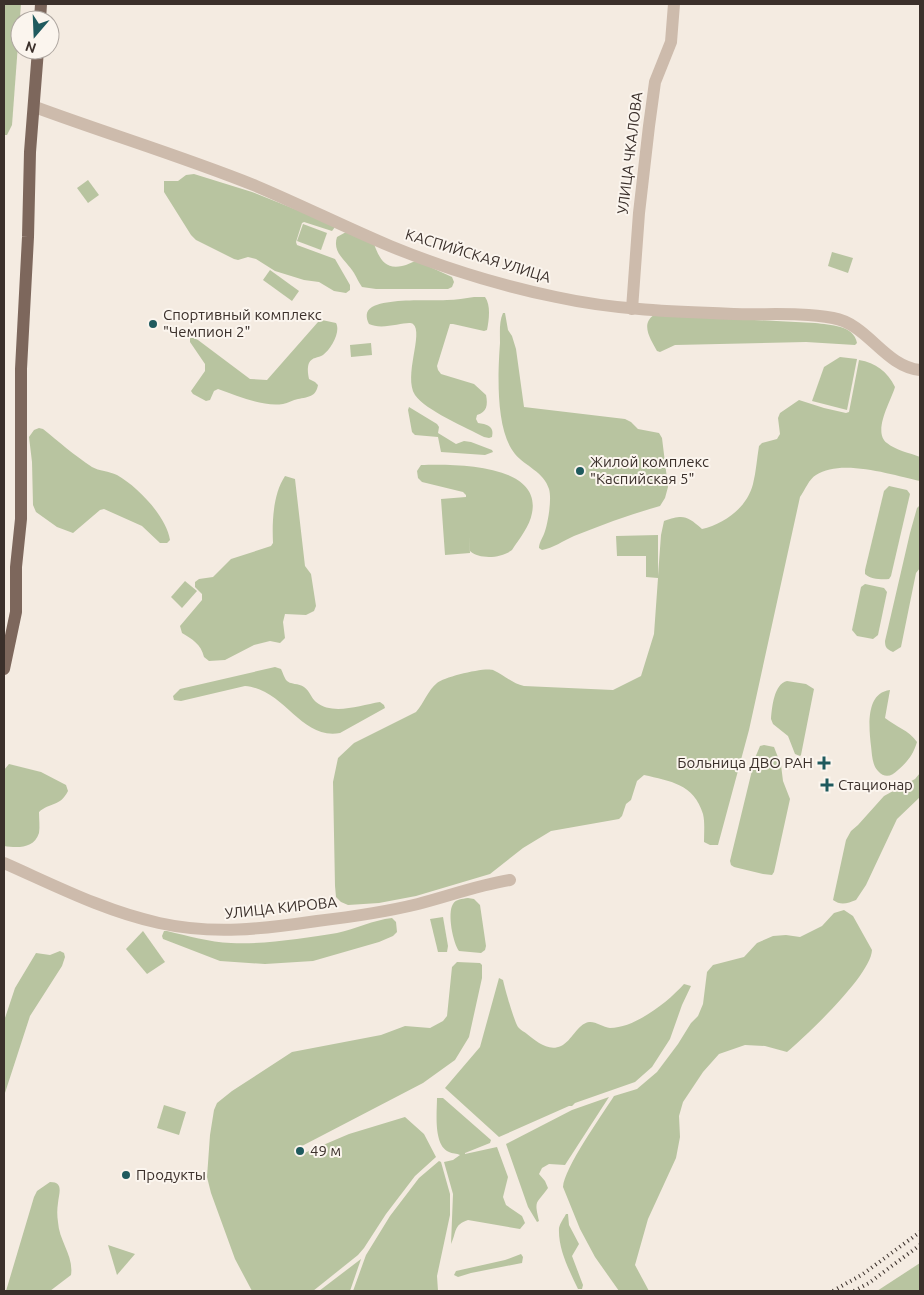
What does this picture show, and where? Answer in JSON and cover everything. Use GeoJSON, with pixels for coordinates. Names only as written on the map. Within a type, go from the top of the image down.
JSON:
{"type":"FeatureCollection","features":[{"type":"Feature","properties":{"kind":"main road"},"geometry":{"type":"LineString","coordinates":[[4,669],[16,612],[16,567],[21,519],[21,369],[28,237],[30,152],[37,60]]}},
{"type":"Feature","properties":{"kind":"street","name":"УЛИЦА ЧКАЛОВА"},"geometry":{"type":"LineString","coordinates":[[632,309],[639,213],[655,82],[670,42],[674,4]]}},
{"type":"Feature","properties":{"kind":"street","name":"КАСПИЙСКАЯ УЛИЦА"},"geometry":{"type":"LineString","coordinates":[[35,107],[256,186],[390,246],[500,283],[557,298],[632,309],[732,314],[813,315],[836,318],[857,329],[903,366],[920,370]]}},
{"type":"Feature","properties":{"kind":"street","name":"УЛИЦА КИРОВА"},"geometry":{"type":"LineString","coordinates":[[4,863],[121,913],[179,927],[230,931],[356,916],[418,904],[485,884],[510,880]]}},
{"type":"Feature","properties":{"kind":"green space"},"geometry":{"type":"Polygon","coordinates":[[[4,4],[21,4],[21,10],[10,10],[10,60],[17,60],[12,125],[7,135],[4,135],[4,4]]]}},
{"type":"Feature","properties":{"kind":"green space"},"geometry":{"type":"Polygon","coordinates":[[[194,174],[252,192],[332,224],[335,227],[332,231],[302,223],[296,242],[297,245],[335,259],[350,285],[350,290],[346,293],[334,291],[319,282],[304,280],[275,271],[256,259],[248,257],[238,260],[234,259],[196,240],[164,192],[164,181],[178,181],[186,175],[194,174]]]}},
{"type":"Feature","properties":{"kind":"green space"},"geometry":{"type":"Polygon","coordinates":[[[88,180],[99,195],[88,203],[77,188],[88,180]]]}},
{"type":"Feature","properties":{"kind":"green space"},"geometry":{"type":"Polygon","coordinates":[[[303,224],[327,233],[321,250],[297,241],[303,224]]]}},
{"type":"Feature","properties":{"kind":"green space"},"geometry":{"type":"Polygon","coordinates":[[[346,232],[374,244],[380,258],[387,264],[396,267],[417,261],[452,277],[454,282],[452,287],[448,289],[376,289],[362,287],[336,248],[337,237],[346,232]]]}},
{"type":"Feature","properties":{"kind":"green space"},"geometry":{"type":"Polygon","coordinates":[[[832,252],[853,258],[848,273],[828,266],[832,252]]]}},
{"type":"Feature","properties":{"kind":"green space"},"geometry":{"type":"Polygon","coordinates":[[[270,270],[299,291],[292,301],[263,280],[270,270]]]}},
{"type":"Feature","properties":{"kind":"green space"},"geometry":{"type":"Polygon","coordinates":[[[485,297],[487,300],[489,313],[487,330],[450,324],[437,366],[441,374],[474,384],[486,395],[486,408],[477,415],[476,419],[478,423],[491,428],[493,433],[492,437],[489,438],[437,413],[415,395],[411,377],[416,336],[416,329],[413,324],[375,326],[369,324],[367,317],[368,310],[372,307],[388,302],[450,300],[485,297]]]}},
{"type":"Feature","properties":{"kind":"green space"},"geometry":{"type":"Polygon","coordinates":[[[503,313],[505,313],[508,330],[516,349],[524,407],[625,419],[638,429],[659,433],[662,438],[668,487],[665,498],[660,506],[574,536],[550,548],[542,550],[539,548],[548,518],[550,493],[547,483],[543,478],[515,454],[504,431],[499,400],[500,327],[503,313]]]}},
{"type":"Feature","properties":{"kind":"green space"},"geometry":{"type":"Polygon","coordinates":[[[654,315],[827,324],[846,329],[855,337],[857,343],[855,345],[806,342],[675,345],[660,352],[657,351],[652,342],[647,327],[654,315]]]}},
{"type":"Feature","properties":{"kind":"green space"},"geometry":{"type":"Polygon","coordinates":[[[322,320],[336,323],[337,331],[332,345],[326,352],[309,363],[309,379],[318,385],[311,396],[275,405],[250,400],[218,389],[214,391],[210,400],[206,401],[191,391],[205,371],[205,364],[190,342],[190,338],[198,340],[250,379],[267,380],[318,322],[322,320]]]}},
{"type":"Feature","properties":{"kind":"green space"},"geometry":{"type":"Polygon","coordinates":[[[371,343],[372,355],[351,357],[350,345],[371,343]]]}},
{"type":"Feature","properties":{"kind":"green space"},"geometry":{"type":"Polygon","coordinates":[[[840,357],[857,359],[847,410],[812,401],[824,367],[840,357]]]}},
{"type":"Feature","properties":{"kind":"green space"},"geometry":{"type":"Polygon","coordinates":[[[859,360],[871,363],[880,369],[888,376],[895,387],[884,416],[881,432],[887,443],[894,448],[920,457],[920,481],[867,469],[839,468],[827,470],[816,475],[809,482],[800,497],[749,730],[718,845],[710,845],[704,842],[703,814],[694,796],[672,782],[644,775],[637,781],[631,800],[626,804],[619,819],[551,831],[523,848],[490,874],[416,896],[379,903],[348,905],[341,902],[336,897],[335,886],[333,782],[338,758],[354,743],[416,712],[437,683],[455,675],[488,669],[524,686],[613,690],[641,676],[654,634],[658,578],[646,577],[646,556],[617,556],[616,536],[658,535],[658,576],[664,521],[681,517],[693,521],[702,529],[710,527],[734,514],[750,493],[759,446],[762,443],[777,439],[780,434],[778,418],[780,413],[799,400],[824,408],[849,412],[859,360]]]}},
{"type":"Feature","properties":{"kind":"green space"},"geometry":{"type":"Polygon","coordinates":[[[409,407],[437,424],[439,427],[438,433],[456,444],[464,441],[471,442],[493,452],[485,455],[441,452],[438,437],[415,435],[412,432],[409,407]]]}},
{"type":"Feature","properties":{"kind":"green space"},"geometry":{"type":"Polygon","coordinates":[[[43,429],[92,467],[117,475],[134,487],[157,512],[163,521],[170,540],[167,543],[160,543],[142,526],[104,509],[100,510],[73,533],[57,527],[36,512],[33,505],[32,462],[29,437],[34,430],[43,429]]]}},
{"type":"Feature","properties":{"kind":"green space"},"geometry":{"type":"Polygon","coordinates":[[[421,465],[453,465],[492,470],[509,476],[523,484],[531,497],[532,513],[527,528],[512,550],[503,555],[479,556],[470,551],[469,534],[470,553],[445,555],[441,499],[466,497],[466,495],[463,492],[422,482],[418,478],[417,471],[421,465]]]}},
{"type":"Feature","properties":{"kind":"green space"},"geometry":{"type":"Polygon","coordinates":[[[285,476],[295,479],[305,566],[311,574],[316,606],[314,611],[306,615],[285,614],[283,622],[285,638],[280,643],[270,641],[254,645],[225,660],[209,661],[204,657],[196,642],[182,633],[180,626],[202,600],[202,594],[195,587],[195,582],[199,579],[213,577],[231,559],[271,546],[273,543],[273,517],[276,500],[285,476]]]}},
{"type":"Feature","properties":{"kind":"green space"},"geometry":{"type":"Polygon","coordinates":[[[889,486],[907,490],[910,494],[891,576],[889,579],[880,579],[867,576],[865,570],[884,491],[889,486]]]}},
{"type":"Feature","properties":{"kind":"green space"},"geometry":{"type":"Polygon","coordinates":[[[920,505],[920,568],[916,573],[901,647],[893,652],[887,648],[885,641],[910,533],[917,508],[920,505]]]}},
{"type":"Feature","properties":{"kind":"green space"},"geometry":{"type":"Polygon","coordinates":[[[185,581],[197,591],[182,608],[171,597],[185,581]]]}},
{"type":"Feature","properties":{"kind":"green space"},"geometry":{"type":"Polygon","coordinates":[[[865,584],[884,588],[887,592],[878,635],[873,639],[857,636],[852,630],[861,587],[865,584]]]}},
{"type":"Feature","properties":{"kind":"green space"},"geometry":{"type":"Polygon","coordinates":[[[275,667],[281,669],[288,682],[304,687],[316,702],[323,706],[338,709],[380,702],[385,708],[340,733],[326,733],[314,729],[303,722],[282,704],[259,689],[245,686],[181,701],[174,700],[173,696],[180,689],[275,667]]]}},
{"type":"Feature","properties":{"kind":"green space"},"geometry":{"type":"Polygon","coordinates":[[[787,681],[806,684],[814,689],[800,756],[795,754],[788,736],[773,724],[771,719],[776,691],[787,681]]]}},
{"type":"Feature","properties":{"kind":"green space"},"geometry":{"type":"Polygon","coordinates":[[[890,690],[885,718],[917,742],[905,764],[893,774],[886,776],[876,769],[873,763],[870,739],[870,712],[876,697],[890,690]]]}},
{"type":"Feature","properties":{"kind":"green space"},"geometry":{"type":"Polygon","coordinates":[[[760,746],[774,747],[790,799],[772,875],[734,867],[730,861],[755,758],[760,746]]]}},
{"type":"Feature","properties":{"kind":"green space"},"geometry":{"type":"Polygon","coordinates":[[[9,764],[41,772],[66,785],[68,791],[62,800],[39,812],[39,833],[37,838],[29,845],[4,846],[4,770],[9,764]]]}},
{"type":"Feature","properties":{"kind":"green space"},"geometry":{"type":"Polygon","coordinates":[[[920,773],[920,797],[897,819],[866,885],[856,900],[842,903],[833,900],[846,840],[851,831],[884,796],[915,779],[920,773]]]}},
{"type":"Feature","properties":{"kind":"green space"},"geometry":{"type":"Polygon","coordinates":[[[474,899],[480,905],[486,946],[485,950],[481,953],[459,951],[453,935],[451,908],[457,900],[474,899]]]}},
{"type":"Feature","properties":{"kind":"green space"},"geometry":{"type":"Polygon","coordinates":[[[844,910],[853,916],[872,950],[869,961],[837,1004],[787,1052],[765,1046],[745,1045],[719,1054],[703,1072],[683,1102],[679,1116],[680,1137],[676,1158],[648,1219],[635,1265],[649,1291],[619,1291],[595,1257],[580,1229],[563,1187],[565,1178],[576,1155],[614,1096],[637,1089],[657,1072],[678,1044],[691,1023],[698,1016],[703,1004],[707,972],[713,965],[744,957],[757,943],[773,936],[800,937],[822,926],[834,913],[844,910]]]}},
{"type":"Feature","properties":{"kind":"green space"},"geometry":{"type":"Polygon","coordinates":[[[443,917],[448,946],[447,952],[438,952],[430,919],[443,917]]]}},
{"type":"Feature","properties":{"kind":"green space"},"geometry":{"type":"Polygon","coordinates":[[[392,918],[396,922],[397,932],[393,936],[379,942],[313,961],[265,964],[220,961],[163,939],[162,936],[164,931],[167,931],[223,942],[270,942],[337,933],[392,918]]]}},
{"type":"Feature","properties":{"kind":"green space"},"geometry":{"type":"Polygon","coordinates":[[[143,931],[165,962],[147,974],[126,949],[143,931]]]}},
{"type":"Feature","properties":{"kind":"green space"},"geometry":{"type":"Polygon","coordinates":[[[60,951],[64,953],[65,957],[62,966],[30,1016],[4,1096],[4,1021],[15,988],[36,953],[50,955],[60,951]]]}},
{"type":"Feature","properties":{"kind":"green space"},"geometry":{"type":"Polygon","coordinates":[[[457,962],[480,963],[482,965],[482,978],[469,1037],[455,1060],[423,1083],[300,1147],[298,1151],[302,1154],[349,1134],[405,1117],[424,1134],[436,1157],[415,1176],[358,1255],[313,1291],[252,1291],[235,1259],[207,1177],[210,1135],[217,1103],[292,1052],[381,1035],[405,1026],[430,1028],[443,1021],[447,1016],[452,967],[457,962]]]}},
{"type":"Feature","properties":{"kind":"green space"},"geometry":{"type":"Polygon","coordinates":[[[499,978],[503,980],[518,1027],[538,1042],[551,1048],[565,1044],[585,1023],[594,1022],[610,1028],[630,1024],[660,1006],[684,984],[691,986],[670,1039],[652,1067],[635,1082],[575,1103],[572,1106],[499,1137],[445,1088],[480,1047],[499,978]]]}},
{"type":"Feature","properties":{"kind":"green space"},"geometry":{"type":"Polygon","coordinates":[[[609,1097],[565,1165],[549,1164],[542,1168],[539,1174],[548,1188],[536,1205],[539,1221],[537,1222],[528,1207],[506,1144],[572,1110],[609,1097]]]}},
{"type":"Feature","properties":{"kind":"green space"},"geometry":{"type":"Polygon","coordinates":[[[437,1098],[443,1098],[491,1140],[490,1143],[465,1154],[497,1147],[508,1177],[503,1197],[506,1205],[522,1216],[525,1223],[520,1229],[468,1220],[460,1224],[456,1229],[451,1244],[453,1194],[444,1162],[453,1160],[460,1155],[449,1152],[440,1143],[437,1128],[437,1098]]]}},
{"type":"Feature","properties":{"kind":"green space"},"geometry":{"type":"Polygon","coordinates":[[[164,1105],[186,1112],[179,1135],[157,1128],[164,1105]]]}},
{"type":"Feature","properties":{"kind":"green space"},"geometry":{"type":"Polygon","coordinates":[[[439,1161],[441,1162],[450,1194],[450,1215],[437,1276],[438,1291],[353,1291],[366,1255],[390,1216],[419,1178],[439,1161]]]}},
{"type":"Feature","properties":{"kind":"green space"},"geometry":{"type":"Polygon","coordinates":[[[50,1182],[57,1184],[60,1189],[57,1208],[59,1229],[70,1261],[71,1275],[50,1291],[6,1291],[34,1197],[37,1191],[50,1182]]]}},
{"type":"Feature","properties":{"kind":"green space"},"geometry":{"type":"Polygon","coordinates":[[[566,1214],[568,1214],[569,1225],[579,1244],[572,1256],[583,1285],[582,1289],[578,1289],[560,1244],[559,1228],[566,1214]]]}},
{"type":"Feature","properties":{"kind":"green space"},"geometry":{"type":"Polygon","coordinates":[[[108,1245],[135,1254],[117,1275],[108,1245]]]}},
{"type":"Feature","properties":{"kind":"green space"},"geometry":{"type":"Polygon","coordinates":[[[521,1254],[523,1257],[522,1263],[458,1277],[454,1275],[456,1271],[505,1260],[521,1254]]]}},
{"type":"Feature","properties":{"kind":"green space"},"geometry":{"type":"Polygon","coordinates":[[[361,1259],[350,1291],[319,1291],[361,1259]]]}},
{"type":"Feature","properties":{"kind":"green space"},"geometry":{"type":"Polygon","coordinates":[[[920,1263],[920,1291],[877,1291],[920,1263]]]}},
{"type":"Feature","properties":{"kind":"railway"},"geometry":{"type":"LineString","coordinates":[[833,1291],[863,1274],[920,1232]]}},
{"type":"Feature","properties":{"kind":"railway"},"geometry":{"type":"LineString","coordinates":[[854,1291],[869,1283],[920,1245]]}},
{"type":"Feature","properties":{"kind":"place","name":"Спортивный комплекс \"Чемпион 2\""},"geometry":{"type":"Point","coordinates":[153,324]}},
{"type":"Feature","properties":{"kind":"place","name":"Жилой комплекс \"Каспийская 5\""},"geometry":{"type":"Point","coordinates":[580,471]}},
{"type":"Feature","properties":{"kind":"place","name":"Больница ДВО РАН"},"geometry":{"type":"Point","coordinates":[824,763]}},
{"type":"Feature","properties":{"kind":"place","name":"Стационар"},"geometry":{"type":"Point","coordinates":[827,785]}},
{"type":"Feature","properties":{"kind":"place","name":"49 м"},"geometry":{"type":"Point","coordinates":[300,1151]}},
{"type":"Feature","properties":{"kind":"place","name":"Продукты"},"geometry":{"type":"Point","coordinates":[126,1175]}}]}
